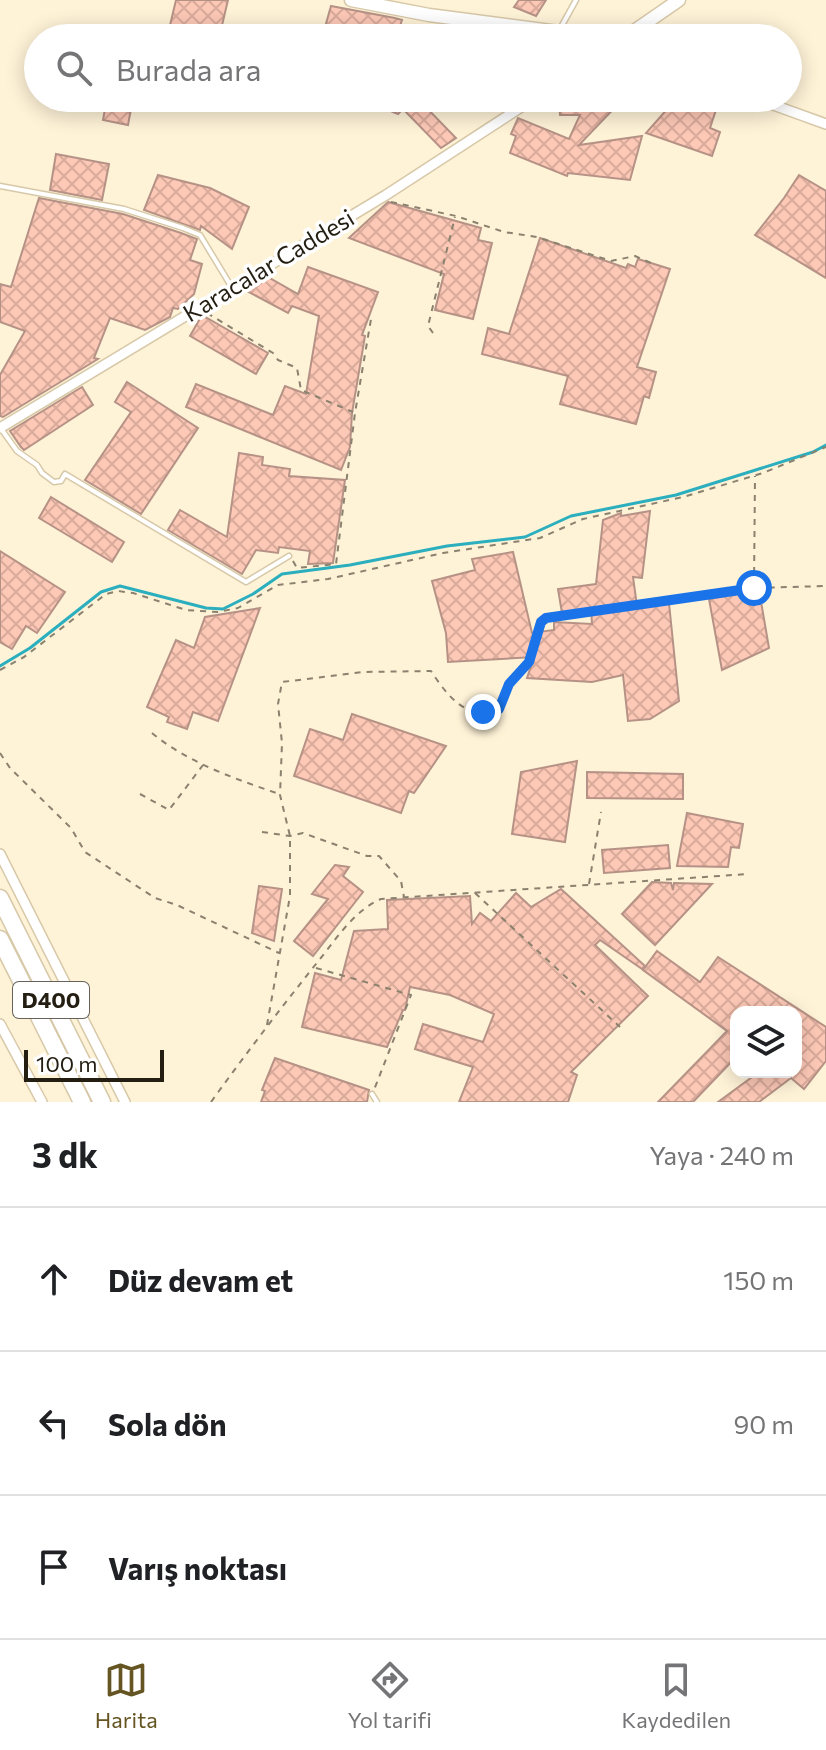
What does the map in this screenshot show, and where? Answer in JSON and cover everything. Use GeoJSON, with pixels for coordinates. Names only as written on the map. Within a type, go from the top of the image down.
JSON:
{"type":"FeatureCollection","features":[{"type":"Feature","properties":{"kind":"highway","name":"D400"},"geometry":{"type":"LineString","coordinates":[[0,898],[102,1102]]}},
{"type":"Feature","properties":{"kind":"highway","name":"D400"},"geometry":{"type":"LineString","coordinates":[[0,939],[82,1102]]}},
{"type":"Feature","properties":{"kind":"street"},"geometry":{"type":"LineString","coordinates":[[351,0],[498,24]]}},
{"type":"Feature","properties":{"kind":"street"},"geometry":{"type":"LineString","coordinates":[[644,24],[679,0]]}},
{"type":"Feature","properties":{"kind":"street","name":"Karacalar Caddesi"},"geometry":{"type":"LineString","coordinates":[[0,428],[378,200],[513,112]]}},
{"type":"Feature","properties":{"kind":"street"},"geometry":{"type":"LineString","coordinates":[[793,112],[826,124]]}},
{"type":"Feature","properties":{"kind":"street"},"geometry":{"type":"LineString","coordinates":[[0,854],[125,1102]]}},
{"type":"Feature","properties":{"kind":"street"},"geometry":{"type":"LineString","coordinates":[[0,1024],[42,1102]]}},
{"type":"Feature","properties":{"kind":"lane"},"geometry":{"type":"LineString","coordinates":[[563,24],[576,0]]}},
{"type":"Feature","properties":{"kind":"lane"},"geometry":{"type":"LineString","coordinates":[[0,186],[124,209],[200,235],[232,288]]}},
{"type":"Feature","properties":{"kind":"lane"},"geometry":{"type":"LineString","coordinates":[[0,428],[17,451],[54,482],[61,481],[65,474],[246,582],[289,556]]}},
{"type":"Feature","properties":{"kind":"lane"},"geometry":{"type":"LineString","coordinates":[[372,1094],[377,1102]]}},
{"type":"Feature","properties":{"kind":"path"},"geometry":{"type":"LineString","coordinates":[[378,200],[456,216],[504,232],[537,237],[611,261],[635,256],[651,263]]}},
{"type":"Feature","properties":{"kind":"path"},"geometry":{"type":"LineString","coordinates":[[433,333],[428,326],[456,216]]}},
{"type":"Feature","properties":{"kind":"path"},"geometry":{"type":"LineString","coordinates":[[199,309],[273,353],[278,360],[297,368],[301,390],[355,413]]}},
{"type":"Feature","properties":{"kind":"path"},"geometry":{"type":"LineString","coordinates":[[289,556],[297,568],[336,564],[355,413],[371,319]]}},
{"type":"Feature","properties":{"kind":"path"},"geometry":{"type":"LineString","coordinates":[[0,670],[24,657],[106,594],[118,591],[133,593],[186,610],[218,612],[238,608],[278,585],[328,579],[443,553],[540,538],[583,519],[683,497],[755,475],[826,447]]}},
{"type":"Feature","properties":{"kind":"path"},"geometry":{"type":"LineString","coordinates":[[754,588],[755,475]]}},
{"type":"Feature","properties":{"kind":"path"},"geometry":{"type":"LineString","coordinates":[[267,1025],[290,896],[290,836],[280,795],[282,743],[278,704],[282,682],[363,672],[431,671],[455,704],[489,713],[499,709],[509,684],[529,662],[541,622],[546,618],[754,588],[826,586]]}},
{"type":"Feature","properties":{"kind":"path"},"geometry":{"type":"LineString","coordinates":[[152,733],[204,765],[280,795]]}},
{"type":"Feature","properties":{"kind":"path"},"geometry":{"type":"LineString","coordinates":[[0,753],[23,783],[71,828],[85,852],[155,898],[177,905],[280,954]]}},
{"type":"Feature","properties":{"kind":"path"},"geometry":{"type":"LineString","coordinates":[[140,794],[169,810],[204,765]]}},
{"type":"Feature","properties":{"kind":"path"},"geometry":{"type":"LineString","coordinates":[[588,885],[601,812]]}},
{"type":"Feature","properties":{"kind":"path"},"geometry":{"type":"LineString","coordinates":[[262,832],[290,836],[303,833],[367,856],[379,856],[401,881],[404,898]]}},
{"type":"Feature","properties":{"kind":"path"},"geometry":{"type":"LineString","coordinates":[[211,1102],[267,1025],[353,918],[370,903],[381,899],[748,874]]}},
{"type":"Feature","properties":{"kind":"path"},"geometry":{"type":"LineString","coordinates":[[474,892],[620,1027]]}},
{"type":"Feature","properties":{"kind":"path"},"geometry":{"type":"LineString","coordinates":[[314,967],[411,995],[372,1094]]}},
{"type":"Feature","properties":{"kind":"building"},"geometry":{"type":"Polygon","coordinates":[[[176,0],[228,0],[222,24],[170,24],[176,0]]]}},
{"type":"Feature","properties":{"kind":"building"},"geometry":{"type":"Polygon","coordinates":[[[519,0],[546,0],[536,16],[514,7],[519,0]]]}},
{"type":"Feature","properties":{"kind":"building"},"geometry":{"type":"Polygon","coordinates":[[[331,6],[402,20],[401,24],[326,24],[331,6]]]}},
{"type":"Feature","properties":{"kind":"building"},"geometry":{"type":"Polygon","coordinates":[[[104,112],[130,112],[128,125],[103,120],[104,112]]]}},
{"type":"Feature","properties":{"kind":"building"},"geometry":{"type":"Polygon","coordinates":[[[406,112],[431,112],[456,138],[441,148],[406,112]]]}},
{"type":"Feature","properties":{"kind":"building"},"geometry":{"type":"Polygon","coordinates":[[[560,112],[611,112],[579,145],[642,136],[630,180],[568,173],[567,176],[510,153],[516,136],[511,134],[518,118],[569,139],[580,115],[560,115],[560,112]]]}},
{"type":"Feature","properties":{"kind":"building"},"geometry":{"type":"Polygon","coordinates":[[[665,112],[715,112],[710,128],[720,132],[712,156],[646,133],[665,112]]]}},
{"type":"Feature","properties":{"kind":"building"},"geometry":{"type":"Polygon","coordinates":[[[56,154],[109,164],[102,200],[50,190],[56,154]]]}},
{"type":"Feature","properties":{"kind":"building"},"geometry":{"type":"Polygon","coordinates":[[[158,175],[210,188],[249,207],[232,249],[201,226],[200,230],[144,210],[158,175]]]}},
{"type":"Feature","properties":{"kind":"building"},"geometry":{"type":"Polygon","coordinates":[[[799,175],[826,191],[826,278],[755,235],[799,175]]]}},
{"type":"Feature","properties":{"kind":"building"},"geometry":{"type":"Polygon","coordinates":[[[39,198],[123,214],[197,239],[190,260],[202,264],[194,294],[178,309],[173,308],[170,317],[145,330],[110,318],[94,358],[98,359],[3,417],[0,416],[0,375],[25,331],[0,322],[0,284],[11,287],[39,198]]]}},
{"type":"Feature","properties":{"kind":"building"},"geometry":{"type":"Polygon","coordinates":[[[388,202],[481,228],[478,240],[492,243],[473,319],[435,310],[444,274],[349,238],[388,202]]]}},
{"type":"Feature","properties":{"kind":"building"},"geometry":{"type":"Polygon","coordinates":[[[540,238],[626,268],[628,264],[635,267],[638,259],[670,269],[637,367],[656,372],[649,398],[644,396],[636,424],[560,404],[568,376],[482,354],[488,328],[509,334],[540,238]]]}},
{"type":"Feature","properties":{"kind":"building"},"geometry":{"type":"Polygon","coordinates":[[[308,267],[378,292],[362,335],[365,336],[352,413],[350,447],[341,470],[186,407],[196,384],[273,415],[285,386],[306,394],[319,316],[292,306],[288,313],[247,291],[266,276],[298,294],[308,267]]]}},
{"type":"Feature","properties":{"kind":"building"},"geometry":{"type":"Polygon","coordinates":[[[202,315],[268,353],[256,374],[190,336],[202,315]]]}},
{"type":"Feature","properties":{"kind":"building"},"geometry":{"type":"Polygon","coordinates":[[[127,382],[198,428],[141,514],[85,480],[131,412],[115,402],[127,382]]]}},
{"type":"Feature","properties":{"kind":"building"},"geometry":{"type":"Polygon","coordinates":[[[82,387],[93,405],[24,450],[10,431],[82,387]]]}},
{"type":"Feature","properties":{"kind":"building"},"geometry":{"type":"Polygon","coordinates":[[[239,453],[263,457],[262,465],[290,469],[289,476],[345,480],[333,563],[308,564],[310,551],[279,547],[278,553],[256,550],[242,574],[168,530],[180,510],[227,537],[239,453]]]}},
{"type":"Feature","properties":{"kind":"building"},"geometry":{"type":"Polygon","coordinates":[[[51,497],[124,542],[112,562],[39,518],[51,497]]]}},
{"type":"Feature","properties":{"kind":"building"},"geometry":{"type":"Polygon","coordinates":[[[650,511],[642,578],[633,577],[637,606],[669,603],[679,701],[650,719],[628,721],[623,675],[592,682],[527,678],[534,657],[448,662],[446,633],[432,581],[475,570],[472,559],[513,552],[532,633],[554,630],[554,622],[592,624],[591,608],[562,613],[558,589],[596,584],[603,520],[621,513],[621,516],[650,511]]]}},
{"type":"Feature","properties":{"kind":"building"},"geometry":{"type":"Polygon","coordinates":[[[0,551],[65,592],[37,633],[26,626],[12,649],[0,642],[0,551]]]}},
{"type":"Feature","properties":{"kind":"building"},"geometry":{"type":"Polygon","coordinates":[[[759,590],[769,648],[722,670],[709,599],[759,590]]]}},
{"type":"Feature","properties":{"kind":"building"},"geometry":{"type":"Polygon","coordinates":[[[260,608],[218,721],[193,712],[187,729],[167,722],[169,717],[147,707],[176,640],[194,648],[205,617],[260,608]]]}},
{"type":"Feature","properties":{"kind":"building"},"geometry":{"type":"Polygon","coordinates":[[[352,714],[446,746],[414,793],[409,791],[401,813],[294,776],[310,729],[343,740],[352,714]]]}},
{"type":"Feature","properties":{"kind":"building"},"geometry":{"type":"Polygon","coordinates":[[[577,761],[565,842],[512,834],[521,772],[577,761]]]}},
{"type":"Feature","properties":{"kind":"building"},"geometry":{"type":"Polygon","coordinates":[[[587,772],[683,774],[683,799],[587,798],[587,772]]]}},
{"type":"Feature","properties":{"kind":"building"},"geometry":{"type":"Polygon","coordinates":[[[687,813],[743,824],[739,848],[731,847],[728,867],[677,866],[687,813]]]}},
{"type":"Feature","properties":{"kind":"building"},"geometry":{"type":"Polygon","coordinates":[[[668,845],[670,868],[604,873],[602,850],[668,845]]]}},
{"type":"Feature","properties":{"kind":"building"},"geometry":{"type":"Polygon","coordinates":[[[335,865],[349,867],[343,876],[363,892],[313,956],[294,941],[328,899],[312,894],[335,865]]]}},
{"type":"Feature","properties":{"kind":"building"},"geometry":{"type":"Polygon","coordinates":[[[652,882],[671,883],[673,890],[674,883],[712,884],[655,945],[622,914],[652,882]]]}},
{"type":"Feature","properties":{"kind":"building"},"geometry":{"type":"Polygon","coordinates":[[[259,886],[282,889],[274,941],[252,933],[259,886]]]}},
{"type":"Feature","properties":{"kind":"building"},"geometry":{"type":"Polygon","coordinates":[[[561,889],[645,966],[642,969],[600,940],[595,945],[648,996],[571,1072],[577,1075],[568,1102],[459,1102],[473,1067],[415,1049],[423,1024],[483,1042],[494,1014],[450,995],[410,987],[405,1010],[387,1047],[302,1027],[315,973],[341,980],[354,931],[388,929],[387,900],[470,896],[472,924],[480,913],[491,921],[516,893],[531,907],[561,889]]]}},
{"type":"Feature","properties":{"kind":"building"},"geometry":{"type":"Polygon","coordinates":[[[657,951],[700,982],[718,957],[794,1006],[730,1006],[730,1063],[693,1102],[658,1102],[727,1031],[643,970],[657,951]]]}},
{"type":"Feature","properties":{"kind":"building"},"geometry":{"type":"Polygon","coordinates":[[[802,1011],[826,1027],[826,1061],[804,1089],[791,1078],[802,1078],[802,1011]]]}},
{"type":"Feature","properties":{"kind":"building"},"geometry":{"type":"Polygon","coordinates":[[[275,1058],[369,1090],[367,1102],[261,1102],[265,1091],[262,1090],[275,1058]]]}},
{"type":"Feature","properties":{"kind":"building"},"geometry":{"type":"Polygon","coordinates":[[[751,1078],[791,1078],[759,1102],[718,1102],[751,1078]]]}},
{"type":"Feature","properties":{"kind":"waterway"},"geometry":{"type":"LineString","coordinates":[[0,666],[30,648],[101,592],[120,586],[206,608],[223,609],[253,594],[282,574],[350,565],[447,546],[525,537],[571,516],[676,495],[813,452],[826,445]]}},
{"type":"Feature","properties":{"kind":"route"},"geometry":{"type":"LineString","coordinates":[[483,712],[499,709],[509,684],[529,662],[541,622],[546,618],[754,588]]}}]}
